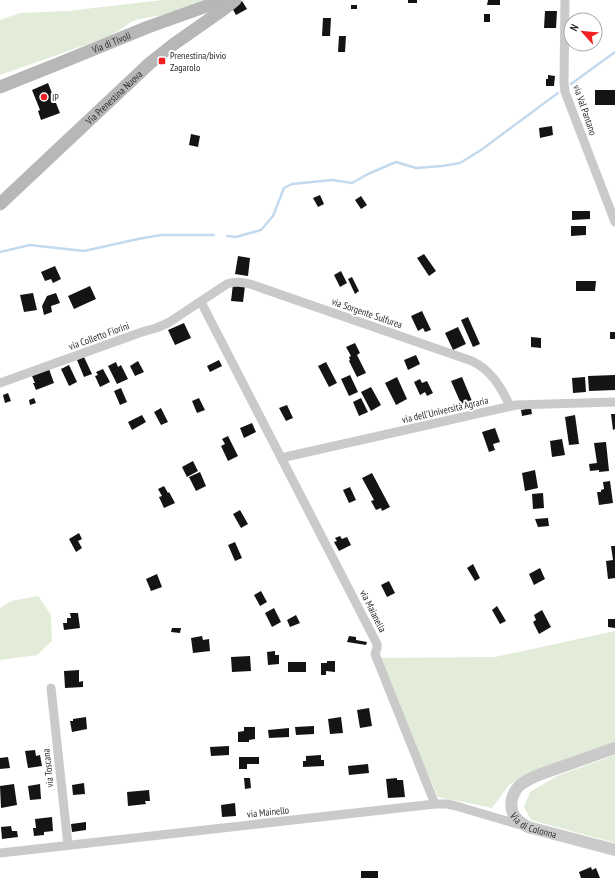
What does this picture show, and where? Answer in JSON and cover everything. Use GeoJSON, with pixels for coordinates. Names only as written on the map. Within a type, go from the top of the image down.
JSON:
{"type":"FeatureCollection","features":[{"type":"Feature","properties":{"kind":"main road","name":"Via di Tivoli"},"geometry":{"type":"LineString","coordinates":[[0,87],[148,27],[224,0]]}},
{"type":"Feature","properties":{"kind":"main road","name":"Via Prenestina Nuova"},"geometry":{"type":"LineString","coordinates":[[0,204],[142,70],[170,47],[235,0]]}},
{"type":"Feature","properties":{"kind":"street","name":"via Val Pantano"},"geometry":{"type":"LineString","coordinates":[[565,0],[565,92],[615,222]]}},
{"type":"Feature","properties":{"kind":"street","name":"via Sorgente Sulfurea"},"geometry":{"type":"LineString","coordinates":[[201,302],[230,283],[240,282],[250,284],[472,361],[490,373],[501,388],[510,406]]}},
{"type":"Feature","properties":{"kind":"street","name":"via Colletto Fiorini"},"geometry":{"type":"LineString","coordinates":[[0,383],[135,334],[156,328],[168,323],[201,302]]}},
{"type":"Feature","properties":{"kind":"street","name":"via Maianella"},"geometry":{"type":"LineString","coordinates":[[201,302],[377,644],[375,654],[435,804]]}},
{"type":"Feature","properties":{"kind":"street","name":"via dell'Università Agraria"},"geometry":{"type":"LineString","coordinates":[[281,458],[510,406],[615,402]]}},
{"type":"Feature","properties":{"kind":"street","name":"via Toscana"},"geometry":{"type":"LineString","coordinates":[[51,688],[68,845]]}},
{"type":"Feature","properties":{"kind":"street","name":"Via di Colonna"},"geometry":{"type":"LineString","coordinates":[[615,748],[531,778],[519,786],[514,793],[510,804],[517,820],[528,827],[615,850]]}},
{"type":"Feature","properties":{"kind":"street","name":"via Mainello"},"geometry":{"type":"LineString","coordinates":[[0,853],[435,804],[456,806],[535,829]]}},
{"type":"Feature","properties":{"kind":"green space"},"geometry":{"type":"Polygon","coordinates":[[[162,0],[209,0],[193,8],[179,9],[169,14],[139,19],[131,22],[105,38],[0,75],[0,20],[20,13],[68,11],[162,0]]]}},
{"type":"Feature","properties":{"kind":"green space"},"geometry":{"type":"Polygon","coordinates":[[[38,596],[51,615],[52,641],[37,655],[0,660],[0,608],[11,601],[38,596]]]}},
{"type":"Feature","properties":{"kind":"green space"},"geometry":{"type":"Polygon","coordinates":[[[615,631],[615,743],[527,774],[509,785],[492,808],[438,797],[378,658],[495,657],[615,631]]]}},
{"type":"Feature","properties":{"kind":"green space"},"geometry":{"type":"Polygon","coordinates":[[[615,755],[615,843],[531,820],[524,807],[530,792],[557,776],[615,755]]]}},
{"type":"Feature","properties":{"kind":"building"},"geometry":{"type":"Polygon","coordinates":[[[408,0],[417,0],[417,3],[408,3],[408,0]]]}},
{"type":"Feature","properties":{"kind":"building"},"geometry":{"type":"Polygon","coordinates":[[[488,0],[500,0],[500,5],[487,5],[488,0]]]}},
{"type":"Feature","properties":{"kind":"building"},"geometry":{"type":"Polygon","coordinates":[[[242,1],[247,9],[236,15],[232,8],[242,1]]]}},
{"type":"Feature","properties":{"kind":"building"},"geometry":{"type":"Polygon","coordinates":[[[351,5],[357,5],[357,9],[351,9],[351,5]]]}},
{"type":"Feature","properties":{"kind":"building"},"geometry":{"type":"Polygon","coordinates":[[[545,11],[557,11],[556,28],[544,28],[545,11]]]}},
{"type":"Feature","properties":{"kind":"building"},"geometry":{"type":"Polygon","coordinates":[[[484,14],[490,14],[490,22],[484,22],[484,14]]]}},
{"type":"Feature","properties":{"kind":"building"},"geometry":{"type":"Polygon","coordinates":[[[323,18],[331,18],[330,36],[322,36],[323,18]]]}},
{"type":"Feature","properties":{"kind":"building"},"geometry":{"type":"Polygon","coordinates":[[[339,36],[346,36],[345,52],[338,52],[339,36]]]}},
{"type":"Feature","properties":{"kind":"building"},"geometry":{"type":"Polygon","coordinates":[[[548,75],[555,76],[554,86],[546,86],[546,79],[548,79],[548,75]]]}},
{"type":"Feature","properties":{"kind":"building","name":"IP"},"geometry":{"type":"Polygon","coordinates":[[[48,83],[60,113],[41,120],[38,111],[40,110],[32,90],[48,83]]]}},
{"type":"Feature","properties":{"kind":"building"},"geometry":{"type":"Polygon","coordinates":[[[595,90],[615,90],[615,105],[595,105],[595,90]]]}},
{"type":"Feature","properties":{"kind":"building"},"geometry":{"type":"Polygon","coordinates":[[[552,126],[553,135],[540,138],[539,128],[552,126]]]}},
{"type":"Feature","properties":{"kind":"building"},"geometry":{"type":"Polygon","coordinates":[[[191,134],[200,136],[198,147],[189,145],[191,134]]]}},
{"type":"Feature","properties":{"kind":"building"},"geometry":{"type":"Polygon","coordinates":[[[320,195],[324,204],[318,207],[313,198],[320,195]]]}},
{"type":"Feature","properties":{"kind":"building"},"geometry":{"type":"Polygon","coordinates":[[[361,196],[367,205],[361,209],[355,200],[361,196]]]}},
{"type":"Feature","properties":{"kind":"building"},"geometry":{"type":"Polygon","coordinates":[[[572,211],[590,211],[590,219],[572,220],[572,211]]]}},
{"type":"Feature","properties":{"kind":"building"},"geometry":{"type":"Polygon","coordinates":[[[571,226],[586,226],[586,235],[571,236],[571,226]]]}},
{"type":"Feature","properties":{"kind":"building"},"geometry":{"type":"Polygon","coordinates":[[[424,254],[436,271],[429,276],[417,258],[424,254]]]}},
{"type":"Feature","properties":{"kind":"building"},"geometry":{"type":"Polygon","coordinates":[[[238,256],[250,258],[248,276],[235,274],[238,256]]]}},
{"type":"Feature","properties":{"kind":"building"},"geometry":{"type":"Polygon","coordinates":[[[55,266],[61,279],[53,283],[51,279],[45,281],[41,272],[55,266]]]}},
{"type":"Feature","properties":{"kind":"building"},"geometry":{"type":"Polygon","coordinates":[[[341,271],[347,283],[340,287],[334,275],[341,271]]]}},
{"type":"Feature","properties":{"kind":"building"},"geometry":{"type":"Polygon","coordinates":[[[352,277],[359,291],[355,294],[348,279],[352,277]]]}},
{"type":"Feature","properties":{"kind":"building"},"geometry":{"type":"Polygon","coordinates":[[[576,281],[596,281],[595,291],[576,291],[576,281]]]}},
{"type":"Feature","properties":{"kind":"building"},"geometry":{"type":"Polygon","coordinates":[[[233,284],[245,286],[243,302],[231,301],[233,284]]]}},
{"type":"Feature","properties":{"kind":"building"},"geometry":{"type":"Polygon","coordinates":[[[90,286],[96,299],[74,309],[68,296],[90,286]]]}},
{"type":"Feature","properties":{"kind":"building"},"geometry":{"type":"Polygon","coordinates":[[[33,293],[37,310],[24,312],[20,295],[33,293]]]}},
{"type":"Feature","properties":{"kind":"building"},"geometry":{"type":"Polygon","coordinates":[[[56,293],[60,303],[51,306],[52,312],[44,315],[42,306],[47,296],[56,293]]]}},
{"type":"Feature","properties":{"kind":"building"},"geometry":{"type":"Polygon","coordinates":[[[422,311],[431,330],[425,332],[423,328],[418,331],[411,316],[422,311]]]}},
{"type":"Feature","properties":{"kind":"building"},"geometry":{"type":"Polygon","coordinates":[[[468,317],[480,344],[473,347],[461,320],[468,317]]]}},
{"type":"Feature","properties":{"kind":"building"},"geometry":{"type":"Polygon","coordinates":[[[184,323],[191,338],[175,345],[168,330],[184,323]]]}},
{"type":"Feature","properties":{"kind":"building"},"geometry":{"type":"Polygon","coordinates":[[[458,327],[466,344],[453,350],[445,333],[458,327]]]}},
{"type":"Feature","properties":{"kind":"building"},"geometry":{"type":"Polygon","coordinates":[[[610,332],[615,332],[615,339],[610,339],[610,332]]]}},
{"type":"Feature","properties":{"kind":"building"},"geometry":{"type":"Polygon","coordinates":[[[531,337],[541,338],[541,348],[531,347],[531,337]]]}},
{"type":"Feature","properties":{"kind":"building"},"geometry":{"type":"Polygon","coordinates":[[[355,343],[360,353],[357,355],[366,373],[357,377],[349,361],[349,357],[351,356],[346,347],[355,343]]]}},
{"type":"Feature","properties":{"kind":"building"},"geometry":{"type":"Polygon","coordinates":[[[416,355],[420,364],[408,370],[404,360],[416,355]]]}},
{"type":"Feature","properties":{"kind":"building"},"geometry":{"type":"Polygon","coordinates":[[[84,357],[92,374],[84,377],[77,360],[84,357]]]}},
{"type":"Feature","properties":{"kind":"building"},"geometry":{"type":"Polygon","coordinates":[[[219,360],[222,366],[210,372],[207,366],[219,360]]]}},
{"type":"Feature","properties":{"kind":"building"},"geometry":{"type":"Polygon","coordinates":[[[138,361],[144,372],[135,376],[130,366],[138,361]]]}},
{"type":"Feature","properties":{"kind":"building"},"geometry":{"type":"Polygon","coordinates":[[[116,362],[118,367],[121,365],[128,379],[117,384],[108,366],[116,362]]]}},
{"type":"Feature","properties":{"kind":"building"},"geometry":{"type":"Polygon","coordinates":[[[326,362],[337,383],[329,387],[318,366],[326,362]]]}},
{"type":"Feature","properties":{"kind":"building"},"geometry":{"type":"Polygon","coordinates":[[[69,365],[77,382],[69,386],[61,369],[69,365]]]}},
{"type":"Feature","properties":{"kind":"building"},"geometry":{"type":"Polygon","coordinates":[[[49,369],[54,383],[36,390],[32,376],[49,369]]]}},
{"type":"Feature","properties":{"kind":"building"},"geometry":{"type":"Polygon","coordinates":[[[103,369],[110,382],[100,387],[95,376],[98,375],[96,372],[103,369]]]}},
{"type":"Feature","properties":{"kind":"building"},"geometry":{"type":"Polygon","coordinates":[[[350,375],[358,392],[349,396],[341,379],[350,375]]]}},
{"type":"Feature","properties":{"kind":"building"},"geometry":{"type":"Polygon","coordinates":[[[615,375],[615,390],[589,391],[588,376],[615,375]]]}},
{"type":"Feature","properties":{"kind":"building"},"geometry":{"type":"Polygon","coordinates":[[[397,377],[407,399],[396,405],[385,383],[397,377]]]}},
{"type":"Feature","properties":{"kind":"building"},"geometry":{"type":"Polygon","coordinates":[[[462,377],[472,401],[462,406],[451,381],[462,377]]]}},
{"type":"Feature","properties":{"kind":"building"},"geometry":{"type":"Polygon","coordinates":[[[585,377],[586,392],[573,393],[572,378],[585,377]]]}},
{"type":"Feature","properties":{"kind":"building"},"geometry":{"type":"Polygon","coordinates":[[[420,379],[422,383],[427,381],[433,393],[427,396],[425,392],[420,395],[414,382],[420,379]]]}},
{"type":"Feature","properties":{"kind":"building"},"geometry":{"type":"Polygon","coordinates":[[[371,387],[381,405],[371,411],[361,392],[371,387]]]}},
{"type":"Feature","properties":{"kind":"building"},"geometry":{"type":"Polygon","coordinates":[[[121,388],[127,402],[120,405],[114,391],[121,388]]]}},
{"type":"Feature","properties":{"kind":"building"},"geometry":{"type":"Polygon","coordinates":[[[8,393],[11,401],[5,403],[3,395],[8,393]]]}},
{"type":"Feature","properties":{"kind":"building"},"geometry":{"type":"Polygon","coordinates":[[[34,398],[36,403],[30,405],[29,400],[34,398]]]}},
{"type":"Feature","properties":{"kind":"building"},"geometry":{"type":"Polygon","coordinates":[[[199,398],[205,410],[197,413],[192,401],[199,398]]]}},
{"type":"Feature","properties":{"kind":"building"},"geometry":{"type":"Polygon","coordinates":[[[361,398],[368,412],[359,416],[353,402],[361,398]]]}},
{"type":"Feature","properties":{"kind":"building"},"geometry":{"type":"Polygon","coordinates":[[[287,405],[293,418],[286,421],[279,408],[287,405]]]}},
{"type":"Feature","properties":{"kind":"building"},"geometry":{"type":"Polygon","coordinates":[[[161,408],[168,422],[161,425],[154,412],[161,408]]]}},
{"type":"Feature","properties":{"kind":"building"},"geometry":{"type":"Polygon","coordinates":[[[531,408],[532,414],[522,416],[521,410],[531,408]]]}},
{"type":"Feature","properties":{"kind":"building"},"geometry":{"type":"Polygon","coordinates":[[[611,414],[615,414],[615,429],[613,430],[611,414]]]}},
{"type":"Feature","properties":{"kind":"building"},"geometry":{"type":"Polygon","coordinates":[[[142,415],[146,422],[132,430],[128,422],[142,415]]]}},
{"type":"Feature","properties":{"kind":"building"},"geometry":{"type":"Polygon","coordinates":[[[575,415],[579,444],[569,445],[565,417],[575,415]]]}},
{"type":"Feature","properties":{"kind":"building"},"geometry":{"type":"Polygon","coordinates":[[[252,423],[256,432],[244,438],[240,428],[252,423]]]}},
{"type":"Feature","properties":{"kind":"building"},"geometry":{"type":"Polygon","coordinates":[[[495,428],[500,442],[493,444],[495,450],[489,452],[482,432],[495,428]]]}},
{"type":"Feature","properties":{"kind":"building"},"geometry":{"type":"Polygon","coordinates":[[[228,436],[238,456],[228,461],[221,446],[225,444],[222,439],[228,436]]]}},
{"type":"Feature","properties":{"kind":"building"},"geometry":{"type":"Polygon","coordinates":[[[562,439],[565,455],[552,457],[550,441],[562,439]]]}},
{"type":"Feature","properties":{"kind":"building"},"geometry":{"type":"Polygon","coordinates":[[[606,442],[609,471],[590,471],[589,464],[597,463],[594,443],[606,442]]]}},
{"type":"Feature","properties":{"kind":"building"},"geometry":{"type":"Polygon","coordinates":[[[193,461],[198,471],[187,477],[182,467],[193,461]]]}},
{"type":"Feature","properties":{"kind":"building"},"geometry":{"type":"Polygon","coordinates":[[[535,470],[538,488],[525,491],[522,473],[535,470]]]}},
{"type":"Feature","properties":{"kind":"building"},"geometry":{"type":"Polygon","coordinates":[[[200,472],[206,486],[196,491],[189,477],[200,472]]]}},
{"type":"Feature","properties":{"kind":"building"},"geometry":{"type":"Polygon","coordinates":[[[372,473],[390,507],[382,511],[381,508],[376,510],[371,501],[374,500],[362,478],[372,473]]]}},
{"type":"Feature","properties":{"kind":"building"},"geometry":{"type":"Polygon","coordinates":[[[610,481],[613,503],[599,505],[597,492],[601,492],[601,490],[604,489],[603,482],[610,481]]]}},
{"type":"Feature","properties":{"kind":"building"},"geometry":{"type":"Polygon","coordinates":[[[164,486],[175,503],[164,508],[159,497],[162,496],[158,489],[164,486]]]}},
{"type":"Feature","properties":{"kind":"building"},"geometry":{"type":"Polygon","coordinates":[[[350,487],[356,500],[349,503],[343,490],[350,487]]]}},
{"type":"Feature","properties":{"kind":"building"},"geometry":{"type":"Polygon","coordinates":[[[543,493],[544,508],[533,509],[532,494],[543,493]]]}},
{"type":"Feature","properties":{"kind":"building"},"geometry":{"type":"Polygon","coordinates":[[[240,510],[248,524],[241,528],[233,514],[240,510]]]}},
{"type":"Feature","properties":{"kind":"building"},"geometry":{"type":"Polygon","coordinates":[[[548,518],[549,526],[538,527],[535,519],[548,518]]]}},
{"type":"Feature","properties":{"kind":"building"},"geometry":{"type":"Polygon","coordinates":[[[79,533],[82,539],[78,541],[82,548],[76,552],[69,539],[79,533]]]}},
{"type":"Feature","properties":{"kind":"building"},"geometry":{"type":"Polygon","coordinates":[[[340,536],[342,539],[347,537],[351,545],[339,551],[334,542],[337,541],[335,538],[340,536]]]}},
{"type":"Feature","properties":{"kind":"building"},"geometry":{"type":"Polygon","coordinates":[[[235,542],[242,558],[235,561],[228,545],[235,542]]]}},
{"type":"Feature","properties":{"kind":"building"},"geometry":{"type":"Polygon","coordinates":[[[611,546],[615,546],[615,578],[608,579],[606,561],[613,560],[611,546]]]}},
{"type":"Feature","properties":{"kind":"building"},"geometry":{"type":"Polygon","coordinates":[[[473,564],[480,578],[475,581],[467,568],[473,564]]]}},
{"type":"Feature","properties":{"kind":"building"},"geometry":{"type":"Polygon","coordinates":[[[540,568],[545,579],[534,585],[529,574],[540,568]]]}},
{"type":"Feature","properties":{"kind":"building"},"geometry":{"type":"Polygon","coordinates":[[[157,574],[162,587],[151,591],[146,579],[157,574]]]}},
{"type":"Feature","properties":{"kind":"building"},"geometry":{"type":"Polygon","coordinates":[[[389,581],[395,593],[387,597],[381,585],[389,581]]]}},
{"type":"Feature","properties":{"kind":"building"},"geometry":{"type":"Polygon","coordinates":[[[261,591],[267,602],[260,606],[254,595],[261,591]]]}},
{"type":"Feature","properties":{"kind":"building"},"geometry":{"type":"Polygon","coordinates":[[[497,606],[506,621],[500,624],[492,610],[497,606]]]}},
{"type":"Feature","properties":{"kind":"building"},"geometry":{"type":"Polygon","coordinates":[[[274,608],[281,622],[272,627],[265,613],[274,608]]]}},
{"type":"Feature","properties":{"kind":"building"},"geometry":{"type":"Polygon","coordinates":[[[542,610],[551,627],[539,634],[533,622],[536,620],[534,615],[542,610]]]}},
{"type":"Feature","properties":{"kind":"building"},"geometry":{"type":"Polygon","coordinates":[[[70,613],[78,613],[80,628],[64,630],[63,623],[67,623],[67,618],[71,618],[70,613]]]}},
{"type":"Feature","properties":{"kind":"building"},"geometry":{"type":"Polygon","coordinates":[[[296,615],[300,623],[290,627],[287,620],[296,615]]]}},
{"type":"Feature","properties":{"kind":"building"},"geometry":{"type":"Polygon","coordinates":[[[608,619],[615,619],[615,628],[608,627],[608,619]]]}},
{"type":"Feature","properties":{"kind":"building"},"geometry":{"type":"Polygon","coordinates":[[[172,628],[181,628],[180,633],[171,632],[172,628]]]}},
{"type":"Feature","properties":{"kind":"building"},"geometry":{"type":"Polygon","coordinates":[[[202,636],[203,640],[209,639],[210,651],[193,653],[191,638],[202,636]]]}},
{"type":"Feature","properties":{"kind":"building"},"geometry":{"type":"Polygon","coordinates":[[[349,636],[356,637],[356,640],[367,642],[366,645],[347,642],[349,636]]]}},
{"type":"Feature","properties":{"kind":"building"},"geometry":{"type":"Polygon","coordinates":[[[275,651],[275,655],[279,655],[279,664],[268,665],[267,652],[275,651]]]}},
{"type":"Feature","properties":{"kind":"building"},"geometry":{"type":"Polygon","coordinates":[[[250,656],[251,671],[232,672],[231,657],[250,656]]]}},
{"type":"Feature","properties":{"kind":"building"},"geometry":{"type":"Polygon","coordinates":[[[327,661],[335,661],[335,672],[326,671],[326,675],[321,675],[321,663],[327,663],[327,661]]]}},
{"type":"Feature","properties":{"kind":"building"},"geometry":{"type":"Polygon","coordinates":[[[288,662],[306,662],[306,672],[288,672],[288,662]]]}},
{"type":"Feature","properties":{"kind":"building"},"geometry":{"type":"Polygon","coordinates":[[[79,670],[79,682],[83,681],[83,687],[65,688],[64,671],[79,670]]]}},
{"type":"Feature","properties":{"kind":"building"},"geometry":{"type":"Polygon","coordinates":[[[369,708],[372,726],[360,728],[357,710],[369,708]]]}},
{"type":"Feature","properties":{"kind":"building"},"geometry":{"type":"Polygon","coordinates":[[[86,717],[87,729],[72,732],[70,721],[73,721],[73,719],[86,717]]]}},
{"type":"Feature","properties":{"kind":"building"},"geometry":{"type":"Polygon","coordinates":[[[341,717],[343,733],[330,734],[328,719],[341,717]]]}},
{"type":"Feature","properties":{"kind":"building"},"geometry":{"type":"Polygon","coordinates":[[[314,726],[314,734],[296,735],[295,727],[314,726]]]}},
{"type":"Feature","properties":{"kind":"building"},"geometry":{"type":"Polygon","coordinates":[[[244,727],[255,727],[255,739],[249,740],[249,742],[238,742],[238,732],[244,731],[244,727]]]}},
{"type":"Feature","properties":{"kind":"building"},"geometry":{"type":"Polygon","coordinates":[[[289,728],[289,737],[269,738],[268,730],[289,728]]]}},
{"type":"Feature","properties":{"kind":"building"},"geometry":{"type":"Polygon","coordinates":[[[229,746],[229,755],[211,756],[210,747],[229,746]]]}},
{"type":"Feature","properties":{"kind":"building"},"geometry":{"type":"Polygon","coordinates":[[[35,750],[36,756],[40,755],[42,766],[28,768],[25,751],[35,750]]]}},
{"type":"Feature","properties":{"kind":"building"},"geometry":{"type":"Polygon","coordinates":[[[321,755],[321,760],[324,760],[324,766],[303,767],[303,761],[306,761],[306,756],[321,755]]]}},
{"type":"Feature","properties":{"kind":"building"},"geometry":{"type":"Polygon","coordinates":[[[8,757],[10,768],[0,769],[0,758],[8,757]]]}},
{"type":"Feature","properties":{"kind":"building"},"geometry":{"type":"Polygon","coordinates":[[[239,757],[259,757],[259,764],[247,764],[247,769],[239,769],[239,757]]]}},
{"type":"Feature","properties":{"kind":"building"},"geometry":{"type":"Polygon","coordinates":[[[368,764],[369,773],[349,775],[348,766],[368,764]]]}},
{"type":"Feature","properties":{"kind":"building"},"geometry":{"type":"Polygon","coordinates":[[[244,778],[250,778],[251,788],[245,789],[244,778]]]}},
{"type":"Feature","properties":{"kind":"building"},"geometry":{"type":"Polygon","coordinates":[[[397,778],[397,780],[403,780],[405,797],[388,798],[386,779],[397,778]]]}},
{"type":"Feature","properties":{"kind":"building"},"geometry":{"type":"Polygon","coordinates":[[[84,783],[85,794],[73,795],[72,785],[84,783]]]}},
{"type":"Feature","properties":{"kind":"building"},"geometry":{"type":"Polygon","coordinates":[[[14,784],[17,805],[1,808],[0,786],[14,784]]]}},
{"type":"Feature","properties":{"kind":"building"},"geometry":{"type":"Polygon","coordinates":[[[40,784],[41,799],[30,800],[28,786],[40,784]]]}},
{"type":"Feature","properties":{"kind":"building"},"geometry":{"type":"Polygon","coordinates":[[[149,790],[150,801],[145,801],[146,804],[128,806],[127,792],[149,790]]]}},
{"type":"Feature","properties":{"kind":"building"},"geometry":{"type":"Polygon","coordinates":[[[235,803],[236,816],[222,817],[221,805],[235,803]]]}},
{"type":"Feature","properties":{"kind":"building"},"geometry":{"type":"Polygon","coordinates":[[[52,817],[53,831],[44,832],[44,835],[34,836],[33,828],[36,828],[35,819],[52,817]]]}},
{"type":"Feature","properties":{"kind":"building"},"geometry":{"type":"Polygon","coordinates":[[[86,822],[86,830],[72,832],[71,824],[86,822]]]}},
{"type":"Feature","properties":{"kind":"building"},"geometry":{"type":"Polygon","coordinates":[[[11,826],[12,831],[17,831],[18,837],[2,839],[1,827],[11,826]]]}},
{"type":"Feature","properties":{"kind":"building"},"geometry":{"type":"Polygon","coordinates":[[[591,867],[592,870],[596,868],[600,878],[581,878],[579,872],[591,867]]]}},
{"type":"Feature","properties":{"kind":"building"},"geometry":{"type":"Polygon","coordinates":[[[361,871],[378,871],[378,878],[361,878],[361,871]]]}},
{"type":"Feature","properties":{"kind":"waterway"},"geometry":{"type":"LineString","coordinates":[[571,84],[615,52]]}},
{"type":"Feature","properties":{"kind":"waterway"},"geometry":{"type":"LineString","coordinates":[[227,236],[236,237],[261,230],[273,216],[284,188],[292,184],[332,180],[352,183],[368,174],[396,162],[416,168],[460,163],[481,150],[558,93]]}},
{"type":"Feature","properties":{"kind":"waterway"},"geometry":{"type":"LineString","coordinates":[[0,252],[30,245],[84,251],[161,235],[214,235]]}},
{"type":"Feature","properties":{"kind":"place","name":"Prenestina/bivio Zagarolo"},"geometry":{"type":"Point","coordinates":[162,61]}},
{"type":"Feature","properties":{"kind":"place","name":"IP"},"geometry":{"type":"Point","coordinates":[44,97]}}]}
